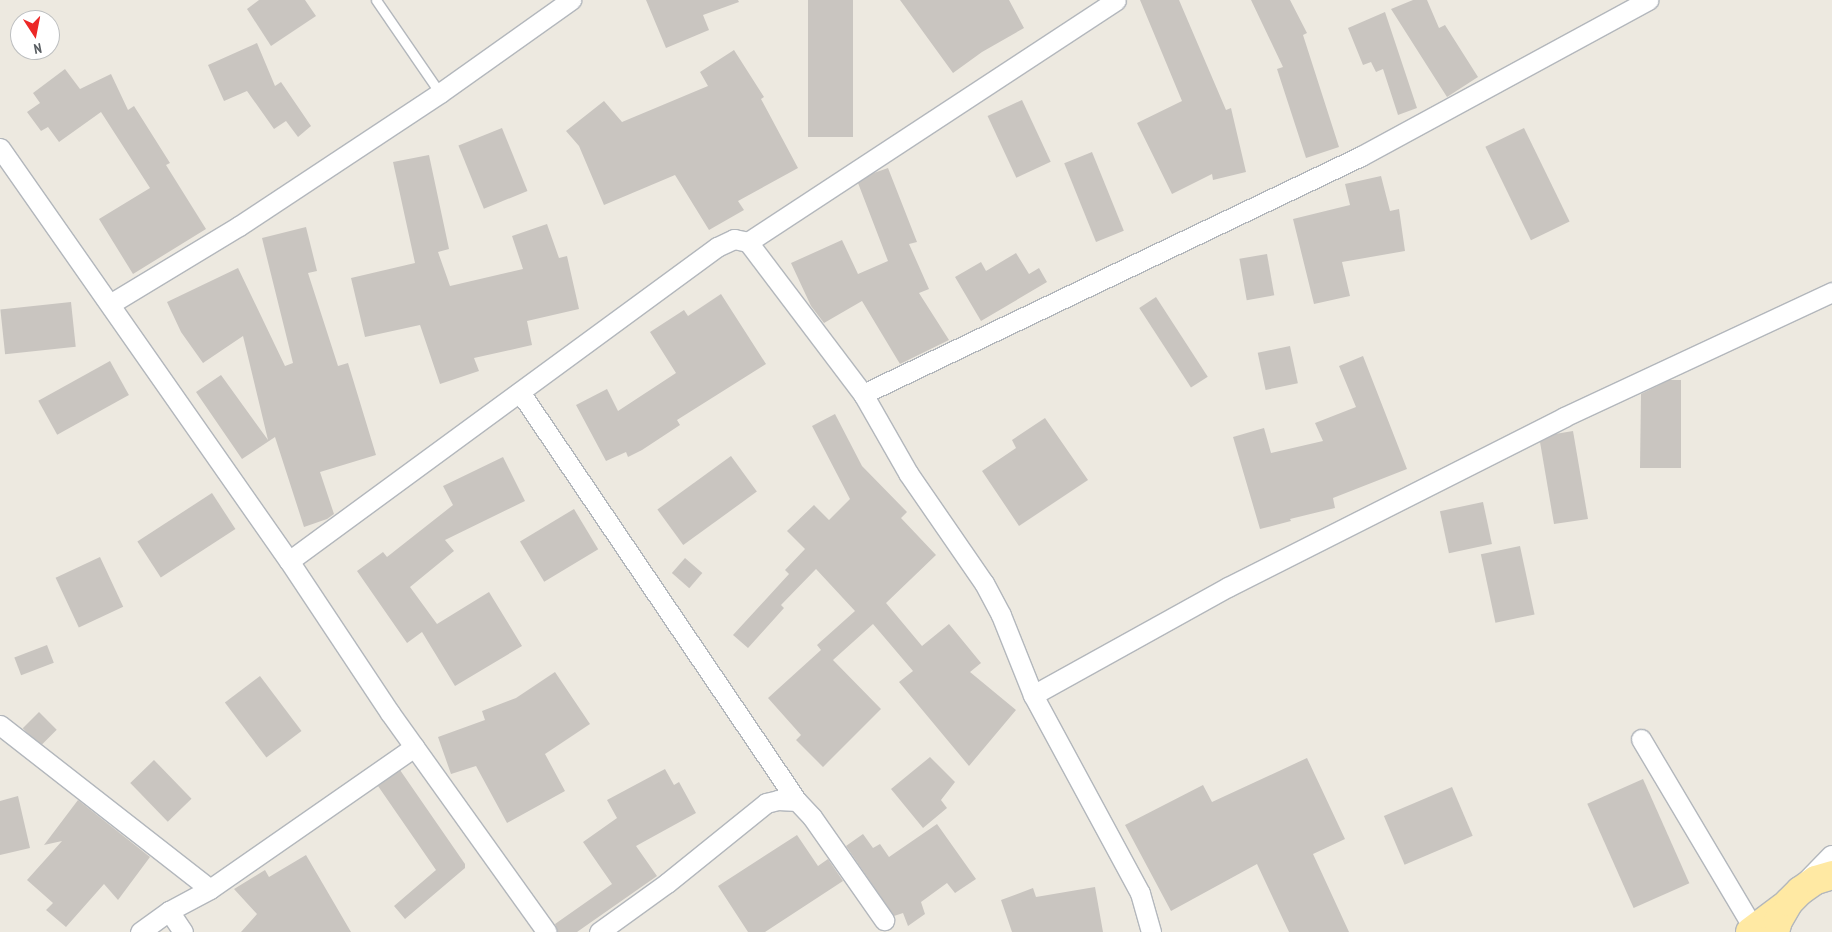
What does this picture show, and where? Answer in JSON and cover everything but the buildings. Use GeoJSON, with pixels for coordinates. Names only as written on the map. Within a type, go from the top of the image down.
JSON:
{"type":"FeatureCollection","features":[{"type":"Feature","properties":{"kind":"main road"},"geometry":{"type":"LineString","coordinates":[[1760,931],[1795,896],[1816,880],[1832,875]]}},
{"type":"Feature","properties":{"kind":"street"},"geometry":{"type":"LineString","coordinates":[[110,304],[238,226],[440,93],[572,0]]}},
{"type":"Feature","properties":{"kind":"street"},"geometry":{"type":"LineString","coordinates":[[748,242],[1116,0]]}},
{"type":"Feature","properties":{"kind":"street"},"geometry":{"type":"LineString","coordinates":[[863,394],[1361,156],[1648,0]]}},
{"type":"Feature","properties":{"kind":"street"},"geometry":{"type":"LineString","coordinates":[[0,148],[289,561],[414,747],[547,932]]}},
{"type":"Feature","properties":{"kind":"street"},"geometry":{"type":"LineString","coordinates":[[289,561],[717,247],[734,239],[748,242],[863,394],[908,474],[984,583],[1001,615],[1033,695],[1140,893],[1151,932]]}},
{"type":"Feature","properties":{"kind":"street"},"geometry":{"type":"LineString","coordinates":[[1033,695],[1228,586],[1564,417],[1832,292]]}},
{"type":"Feature","properties":{"kind":"street"},"geometry":{"type":"LineString","coordinates":[[520,392],[797,801],[812,817],[884,920]]}},
{"type":"Feature","properties":{"kind":"street"},"geometry":{"type":"LineString","coordinates":[[0,725],[210,889]]}},
{"type":"Feature","properties":{"kind":"street"},"geometry":{"type":"LineString","coordinates":[[1641,739],[1760,931]]}},
{"type":"Feature","properties":{"kind":"street"},"geometry":{"type":"LineString","coordinates":[[140,932],[169,911],[210,889],[414,747]]}},
{"type":"Feature","properties":{"kind":"street"},"geometry":{"type":"LineString","coordinates":[[599,932],[667,883],[766,803],[778,800],[797,801]]}},
{"type":"Feature","properties":{"kind":"street"},"geometry":{"type":"LineString","coordinates":[[1795,896],[1832,857]]}},
{"type":"Feature","properties":{"kind":"street"},"geometry":{"type":"LineString","coordinates":[[169,911],[182,932]]}},
{"type":"Feature","properties":{"kind":"lane"},"geometry":{"type":"LineString","coordinates":[[376,0],[440,93]]}}]}
